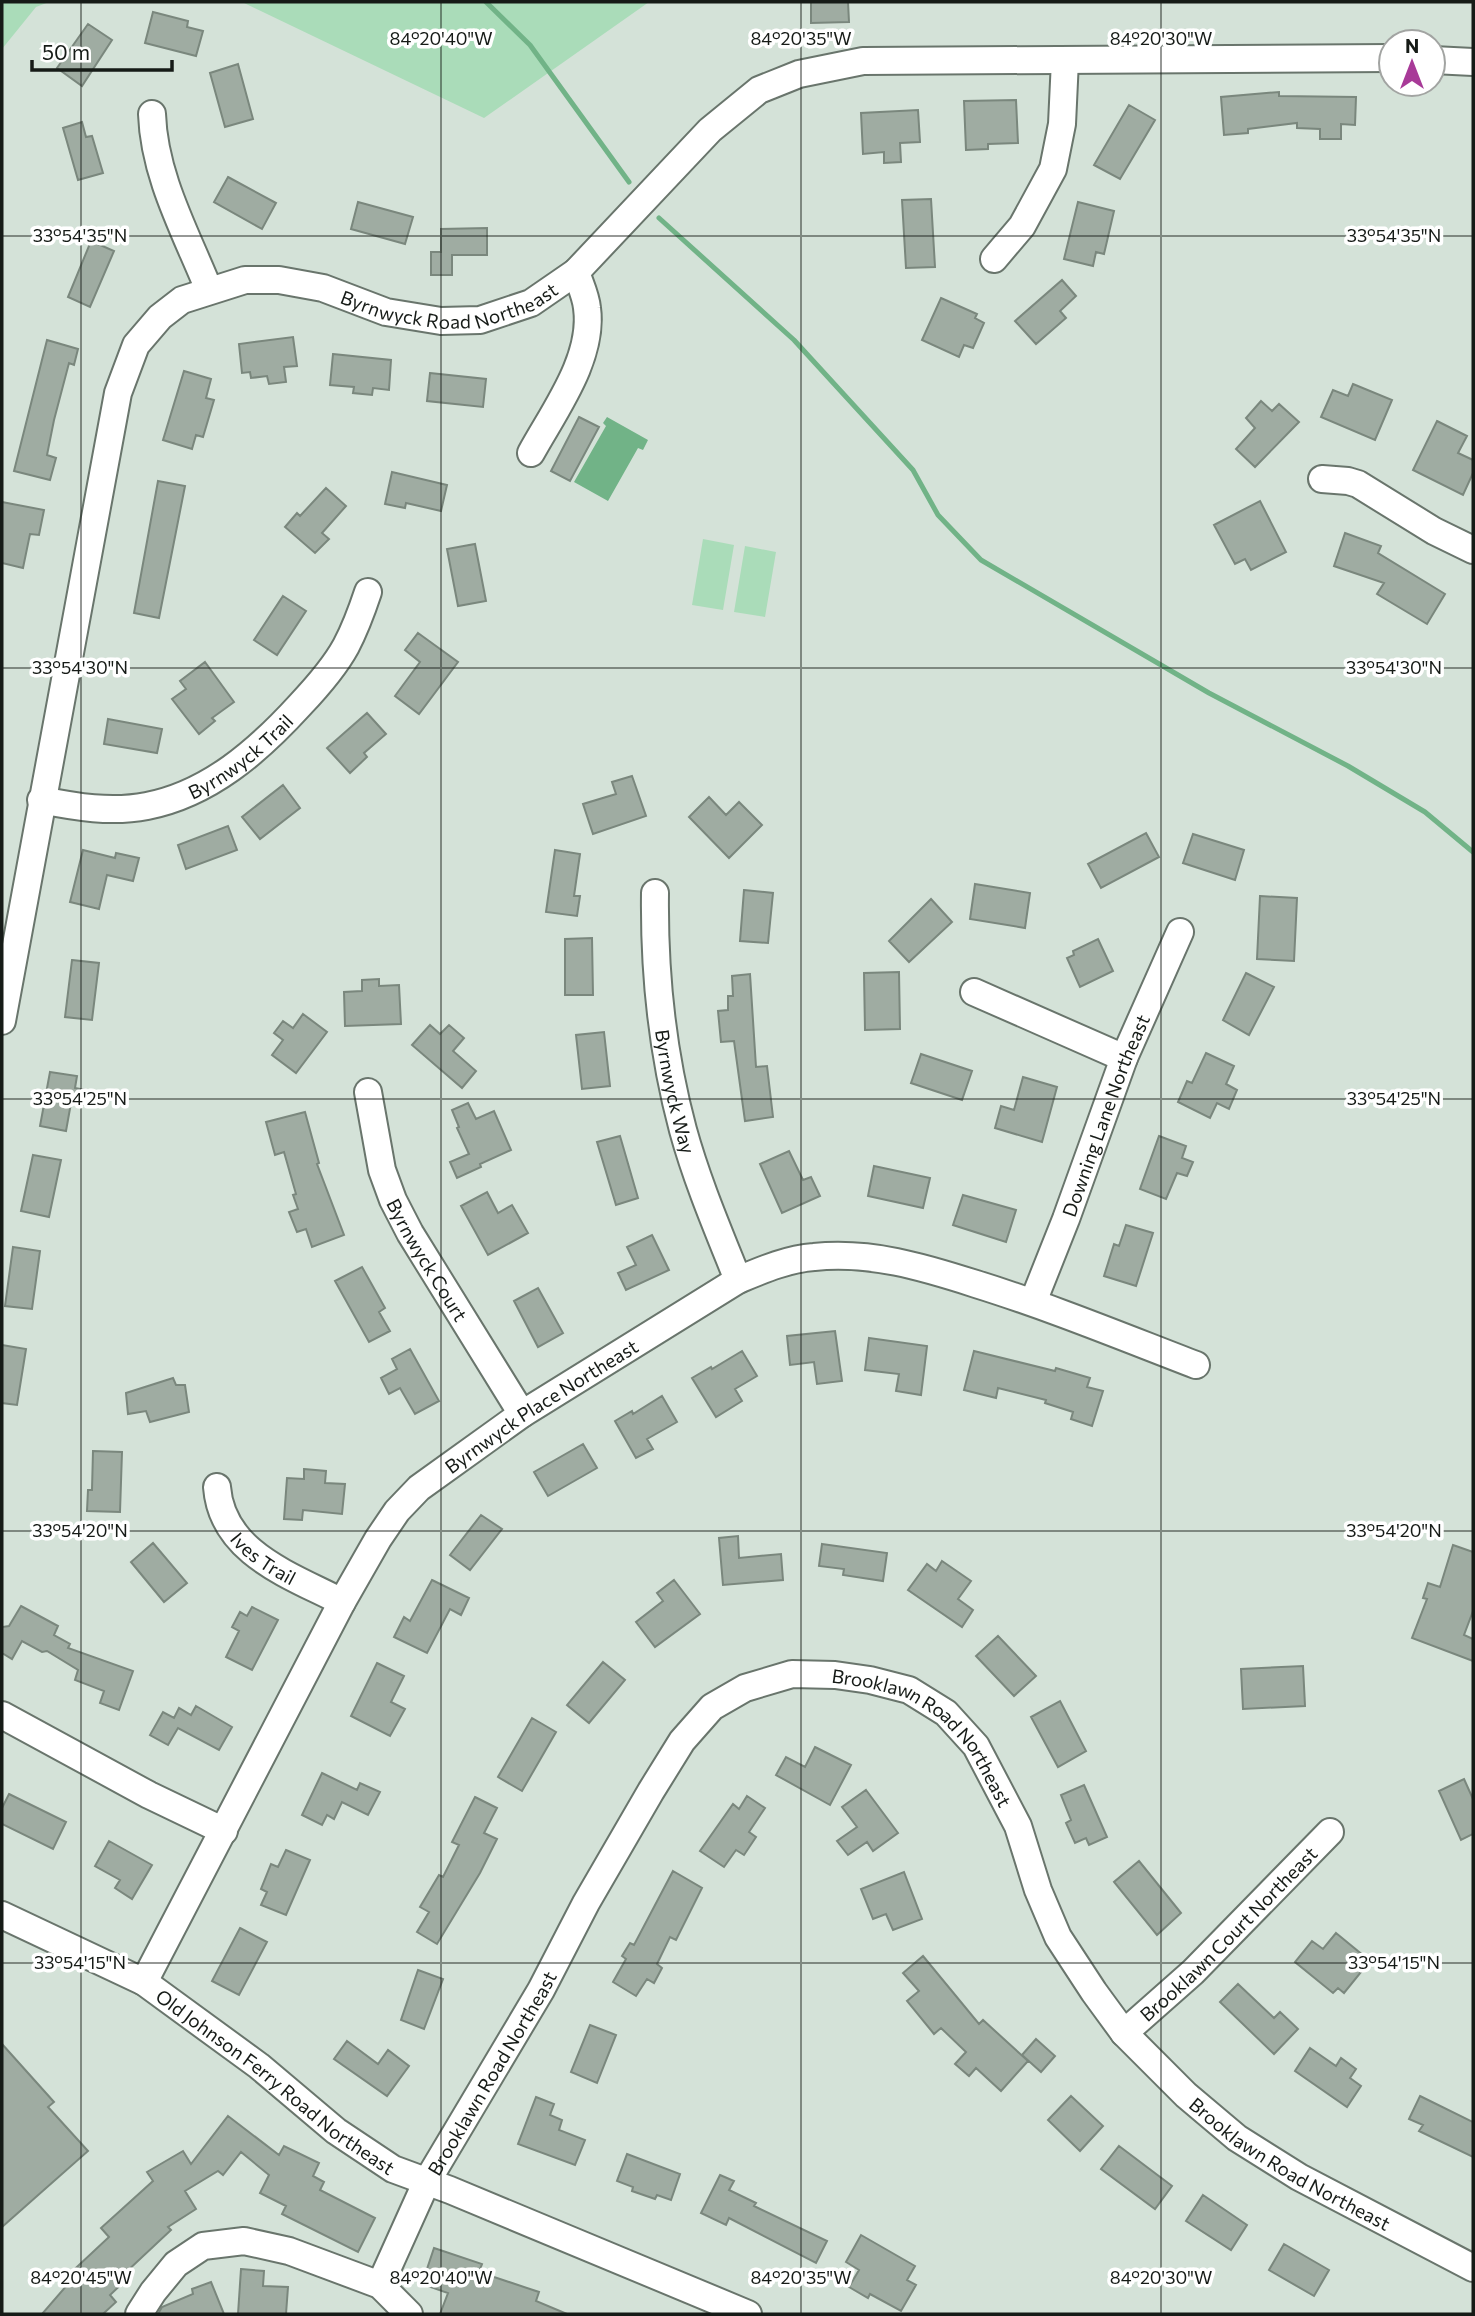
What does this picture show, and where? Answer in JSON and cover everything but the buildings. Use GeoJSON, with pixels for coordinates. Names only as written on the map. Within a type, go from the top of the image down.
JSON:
{"type":"FeatureCollection","features":[{"type":"Feature","properties":{"kind":"street","name":"Byrnwyck Road Northeast"},"geometry":{"type":"LineString","coordinates":[[2,1021],[118,393],[136,345],[160,317],[182,300],[245,281],[279,280],[323,288],[386,312],[441,321],[480,320],[531,303],[576,272],[710,130],[759,90],[799,74],[863,61],[1377,58]]}},
{"type":"Feature","properties":{"kind":"street"},"geometry":{"type":"LineString","coordinates":[[994,259],[1022,226],[1053,169],[1062,124],[1065,60]]}},
{"type":"Feature","properties":{"kind":"street"},"geometry":{"type":"LineString","coordinates":[[1447,61],[1473,62]]}},
{"type":"Feature","properties":{"kind":"street"},"geometry":{"type":"LineString","coordinates":[[152,114],[158,165],[209,290]]}},
{"type":"Feature","properties":{"kind":"street"},"geometry":{"type":"LineString","coordinates":[[531,453],[586,348],[587,306],[576,272]]}},
{"type":"Feature","properties":{"kind":"street"},"geometry":{"type":"LineString","coordinates":[[1322,479],[1358,484],[1434,531],[1473,550]]}},
{"type":"Feature","properties":{"kind":"street","name":"Byrnwyck Trail"},"geometry":{"type":"LineString","coordinates":[[41,800],[76,807],[113,809],[147,806],[204,786],[236,765],[278,729],[319,684],[346,647],[368,592]]}},
{"type":"Feature","properties":{"kind":"street","name":"Byrnwyck Way"},"geometry":{"type":"LineString","coordinates":[[655,893],[654,947],[666,1060],[683,1131],[700,1183],[738,1280]]}},
{"type":"Feature","properties":{"kind":"street","name":"Downing Lane Northeast"},"geometry":{"type":"LineString","coordinates":[[1033,1302],[1124,1058],[1180,932]]}},
{"type":"Feature","properties":{"kind":"street"},"geometry":{"type":"LineString","coordinates":[[974,992],[1124,1058]]}},
{"type":"Feature","properties":{"kind":"street","name":"Byrnwyck Court"},"geometry":{"type":"LineString","coordinates":[[368,1092],[382,1170],[393,1200],[410,1233],[522,1413]]}},
{"type":"Feature","properties":{"kind":"street","name":"Byrnwyck Place Northeast"},"geometry":{"type":"LineString","coordinates":[[144,1982],[342,1602],[397,1511],[419,1488],[522,1413],[738,1280],[774,1265],[812,1257],[884,1259],[917,1266],[1033,1302],[1196,1365]]}},
{"type":"Feature","properties":{"kind":"street","name":"Ives Trail"},"geometry":{"type":"LineString","coordinates":[[216,1487],[224,1520],[245,1547],[272,1565],[342,1602]]}},
{"type":"Feature","properties":{"kind":"street","name":"Brooklawn Road Northeast"},"geometry":{"type":"LineString","coordinates":[[380,2285],[426,2183],[541,1990],[586,1903],[682,1741],[712,1707],[745,1688],[792,1674],[835,1675],[870,1680],[909,1690],[946,1713],[976,1746],[1017,1826],[1038,1890],[1058,1937],[1124,2033],[1186,2095],[1237,2138],[1299,2177],[1473,2268]]}},
{"type":"Feature","properties":{"kind":"street"},"geometry":{"type":"LineString","coordinates":[[2,1715],[149,1795],[224,1831]]}},
{"type":"Feature","properties":{"kind":"street","name":"Brooklawn Court Northeast"},"geometry":{"type":"LineString","coordinates":[[1124,2033],[1193,1972],[1329,1832]]}},
{"type":"Feature","properties":{"kind":"street","name":"Old Johnson Ferry Road Northeast"},"geometry":{"type":"LineString","coordinates":[[2,1915],[144,1982],[259,2066],[336,2131],[393,2169],[450,2190],[748,2314]]}},
{"type":"Feature","properties":{"kind":"street"},"geometry":{"type":"LineString","coordinates":[[139,2314],[176,2264],[203,2246],[244,2241],[289,2251],[380,2285],[409,2314]]}},
{"type":"Feature","properties":{"kind":"shaded area"},"geometry":{"type":"Polygon","coordinates":[[[2,2],[49,2],[36,7],[2,49],[2,2]]]}},
{"type":"Feature","properties":{"kind":"shaded area"},"geometry":{"type":"Polygon","coordinates":[[[242,2],[649,2],[484,118],[242,2]]]}},
{"type":"Feature","properties":{"kind":"shaded area"},"geometry":{"type":"Polygon","coordinates":[[[607,417],[648,440],[643,450],[638,448],[608,501],[574,482],[606,426],[603,423],[607,417]]]}},
{"type":"Feature","properties":{"kind":"shaded area"},"geometry":{"type":"Polygon","coordinates":[[[703,539],[734,545],[723,610],[692,605],[703,539]]]}},
{"type":"Feature","properties":{"kind":"shaded area"},"geometry":{"type":"Polygon","coordinates":[[[745,546],[776,552],[765,617],[734,612],[745,546]]]}},
{"type":"Feature","properties":{"kind":"waterway"},"geometry":{"type":"LineString","coordinates":[[486,2],[530,45],[629,182]]}},
{"type":"Feature","properties":{"kind":"waterway"},"geometry":{"type":"LineString","coordinates":[[659,218],[794,340],[913,470],[938,515],[981,560],[1209,693],[1348,766],[1425,812],[1473,852]]}}]}
